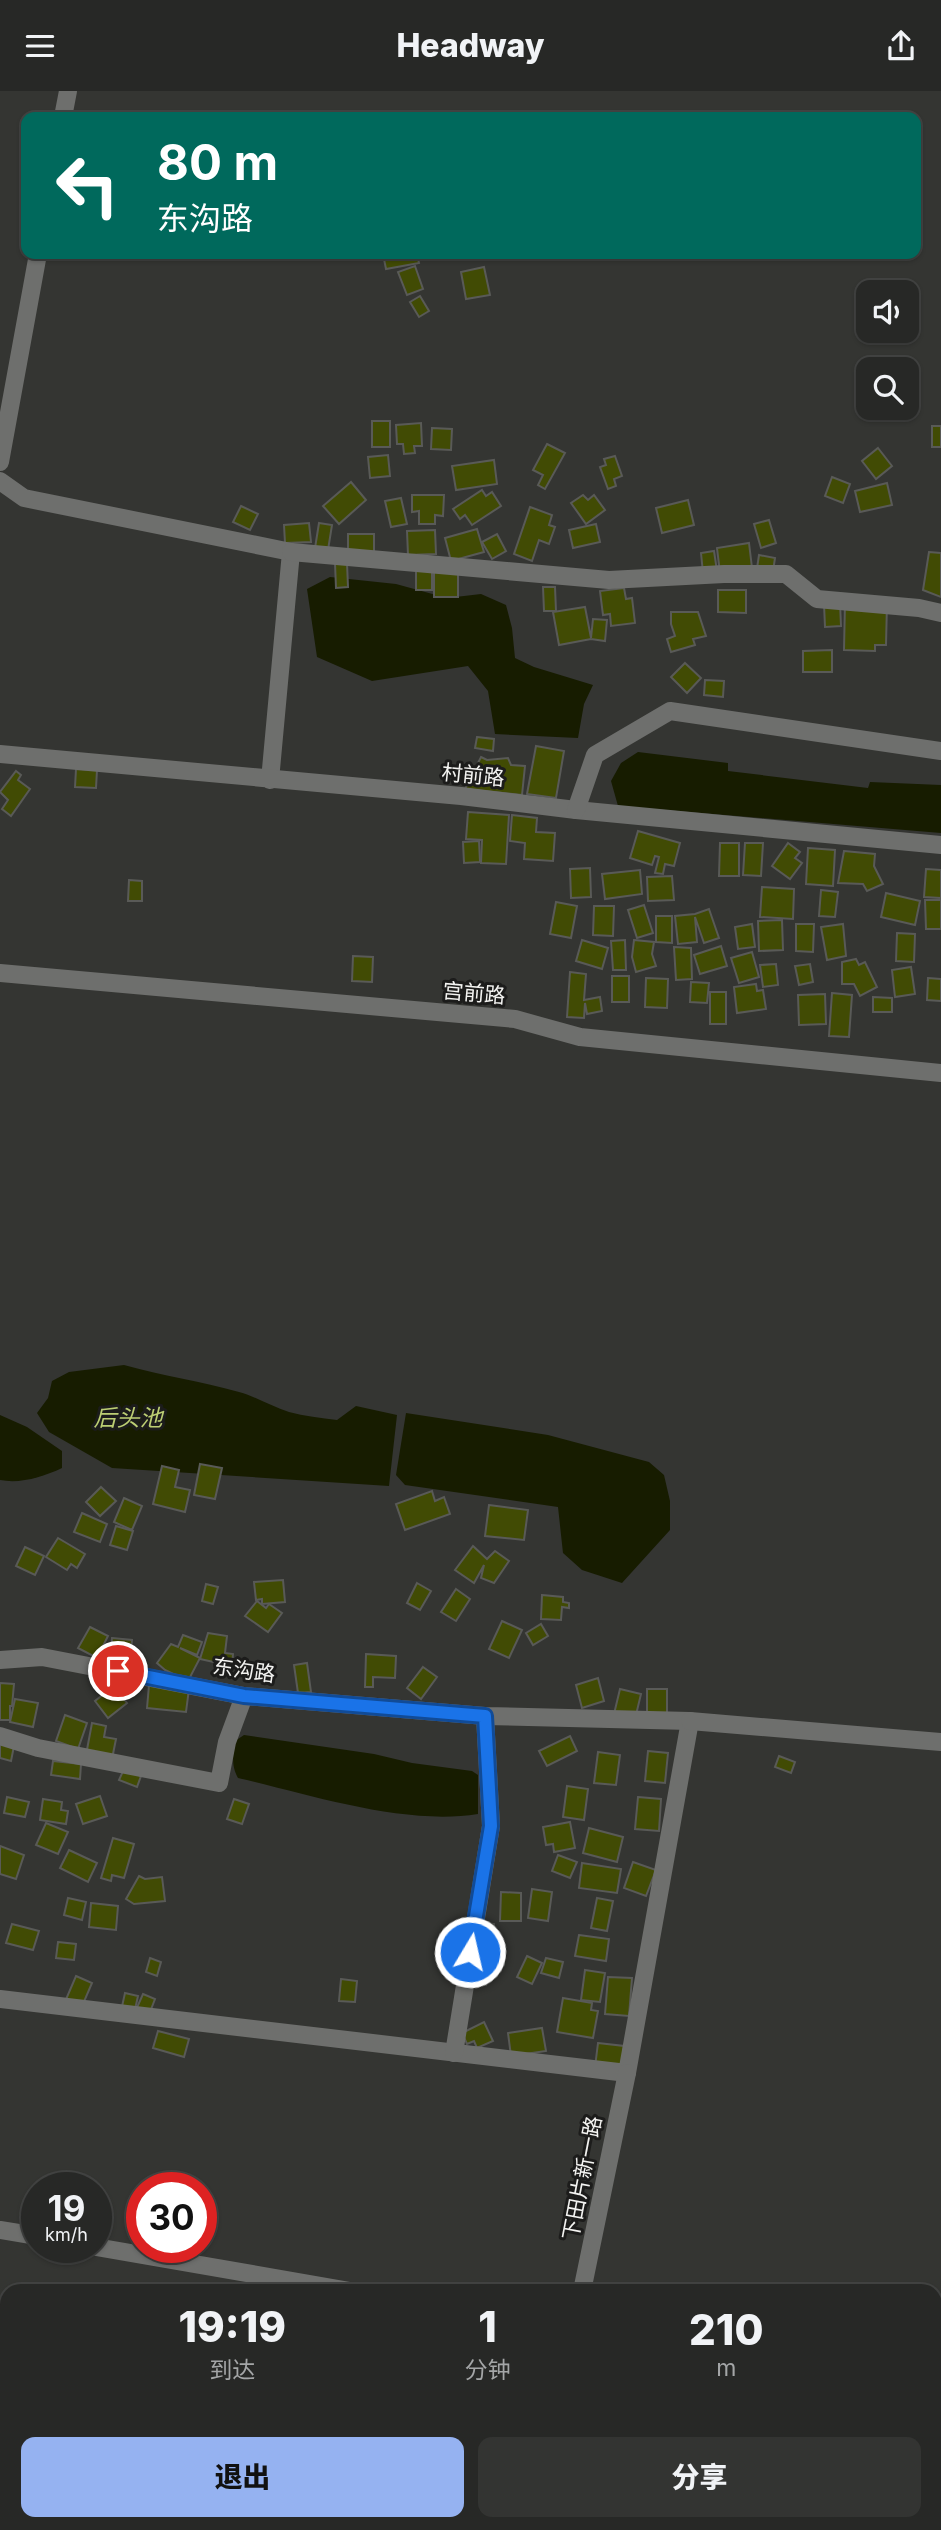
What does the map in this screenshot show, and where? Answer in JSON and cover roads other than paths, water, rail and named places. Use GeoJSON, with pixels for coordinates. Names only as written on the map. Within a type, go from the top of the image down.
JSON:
{"type":"FeatureCollection","features":[{"type":"Feature","properties":{"kind":"street"},"geometry":{"type":"LineString","coordinates":[[64,112],[68,91]]}},
{"type":"Feature","properties":{"kind":"street"},"geometry":{"type":"LineString","coordinates":[[0,462],[37,259]]}},
{"type":"Feature","properties":{"kind":"street"},"geometry":{"type":"LineString","coordinates":[[0,481],[24,498],[290,552],[609,580],[724,574],[786,574],[817,599],[919,608],[941,613]]}},
{"type":"Feature","properties":{"kind":"street"},"geometry":{"type":"LineString","coordinates":[[270,780],[290,552]]}},
{"type":"Feature","properties":{"kind":"street"},"geometry":{"type":"LineString","coordinates":[[576,810],[595,755],[670,711],[941,751]]}},
{"type":"Feature","properties":{"kind":"street","name":"村前路"},"geometry":{"type":"LineString","coordinates":[[0,754],[461,796],[576,810],[941,845]]}},
{"type":"Feature","properties":{"kind":"street","name":"宫前路"},"geometry":{"type":"LineString","coordinates":[[0,973],[515,1019],[580,1037],[941,1073]]}},
{"type":"Feature","properties":{"kind":"street","name":"东沟路"},"geometry":{"type":"LineString","coordinates":[[0,1660],[42,1657],[244,1696],[485,1716],[690,1721],[941,1742]]}},
{"type":"Feature","properties":{"kind":"street"},"geometry":{"type":"LineString","coordinates":[[0,1736],[38,1748],[219,1783],[227,1742],[244,1696]]}},
{"type":"Feature","properties":{"kind":"street"},"geometry":{"type":"LineString","coordinates":[[454,2053],[491,1826],[485,1716]]}},
{"type":"Feature","properties":{"kind":"street","name":"下田片新一路"},"geometry":{"type":"LineString","coordinates":[[583,2284],[626,2073],[690,1721]]}},
{"type":"Feature","properties":{"kind":"street"},"geometry":{"type":"LineString","coordinates":[[0,1999],[626,2073]]}},
{"type":"Feature","properties":{"kind":"street"},"geometry":{"type":"LineString","coordinates":[[0,2230],[21,2233]]}},
{"type":"Feature","properties":{"kind":"street"},"geometry":{"type":"LineString","coordinates":[[112,2250],[310,2284]]}},
{"type":"Feature","properties":{"kind":"water"},"geometry":{"type":"Polygon","coordinates":[[[330,577],[396,584],[447,598],[481,594],[506,605],[515,658],[534,667],[593,685],[584,704],[578,738],[495,734],[488,691],[468,666],[372,681],[317,657],[307,589],[330,577]]]}},
{"type":"Feature","properties":{"kind":"water"},"geometry":{"type":"Polygon","coordinates":[[[638,752],[728,763],[728,771],[868,788],[870,782],[941,785],[941,833],[618,806],[611,781],[621,763],[638,752]]]}},
{"type":"Feature","properties":{"kind":"water","name":"后头池"},"geometry":{"type":"Polygon","coordinates":[[[124,1365],[239,1392],[283,1410],[307,1416],[337,1420],[356,1406],[397,1415],[389,1486],[112,1468],[49,1432],[37,1413],[48,1398],[52,1381],[69,1372],[124,1365]]]}},
{"type":"Feature","properties":{"kind":"water"},"geometry":{"type":"Polygon","coordinates":[[[406,1413],[548,1435],[649,1462],[664,1475],[670,1501],[670,1530],[622,1583],[582,1570],[563,1553],[558,1507],[405,1485],[396,1475],[406,1413]]]}},
{"type":"Feature","properties":{"kind":"water"},"geometry":{"type":"Polygon","coordinates":[[[0,1415],[27,1427],[62,1451],[62,1468],[31,1479],[0,1480],[0,1415]]]}},
{"type":"Feature","properties":{"kind":"water"},"geometry":{"type":"Polygon","coordinates":[[[244,1735],[472,1771],[478,1775],[478,1814],[450,1817],[389,1812],[238,1778],[233,1765],[235,1741],[244,1735]]]}}]}
